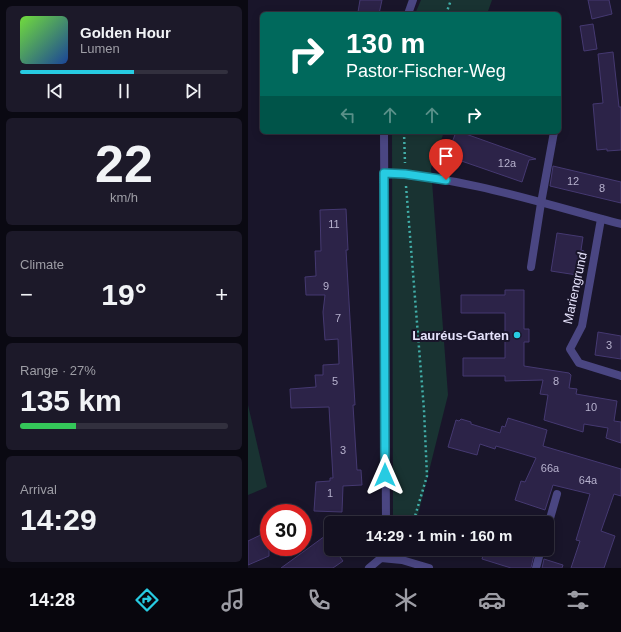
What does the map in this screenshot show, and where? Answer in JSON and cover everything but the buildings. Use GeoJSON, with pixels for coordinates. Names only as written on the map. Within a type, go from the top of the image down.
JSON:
{"type":"FeatureCollection","features":[{"type":"Feature","properties":{"kind":"street"},"geometry":{"type":"LineString","coordinates":[[409,12],[413,0]]}},
{"type":"Feature","properties":{"kind":"street"},"geometry":{"type":"LineString","coordinates":[[384,134],[386,516]]}},
{"type":"Feature","properties":{"kind":"street"},"geometry":{"type":"LineString","coordinates":[[531,267],[554,134]]}},
{"type":"Feature","properties":{"kind":"street"},"geometry":{"type":"LineString","coordinates":[[384,173],[405,174],[459,182],[621,224]]}},
{"type":"Feature","properties":{"kind":"street","name":"Mariengrund"},"geometry":{"type":"LineString","coordinates":[[601,219],[582,326],[570,349],[579,363],[621,376]]}},
{"type":"Feature","properties":{"kind":"street"},"geometry":{"type":"LineString","coordinates":[[551,516],[557,494]]}},
{"type":"Feature","properties":{"kind":"street"},"geometry":{"type":"LineString","coordinates":[[536,568],[539,556]]}},
{"type":"Feature","properties":{"kind":"street"},"geometry":{"type":"LineString","coordinates":[[369,568],[381,558],[402,560],[429,568]]}},
{"type":"Feature","properties":{"kind":"path"},"geometry":{"type":"LineString","coordinates":[[447,12],[451,0]]}},
{"type":"Feature","properties":{"kind":"path"},"geometry":{"type":"LineString","coordinates":[[404,134],[405,174],[424,410],[427,476],[415,516]]}},
{"type":"Feature","properties":{"kind":"green space"},"geometry":{"type":"Polygon","coordinates":[[[421,0],[492,0],[488,12],[416,12],[421,0]]]}},
{"type":"Feature","properties":{"kind":"green space"},"geometry":{"type":"Polygon","coordinates":[[[392,134],[443,134],[431,168],[448,395],[418,516],[393,516],[392,134]]]}},
{"type":"Feature","properties":{"kind":"green space"},"geometry":{"type":"Polygon","coordinates":[[[248,405],[267,487],[248,495],[248,405]]]}},
{"type":"Feature","properties":{"kind":"place","name":"Lauréus-Garten"},"geometry":{"type":"Point","coordinates":[517,335]}},
{"type":"Feature","properties":{"kind":"route"},"geometry":{"type":"LineString","coordinates":[[385,475],[384,173],[405,174],[446,180]]}}]}
